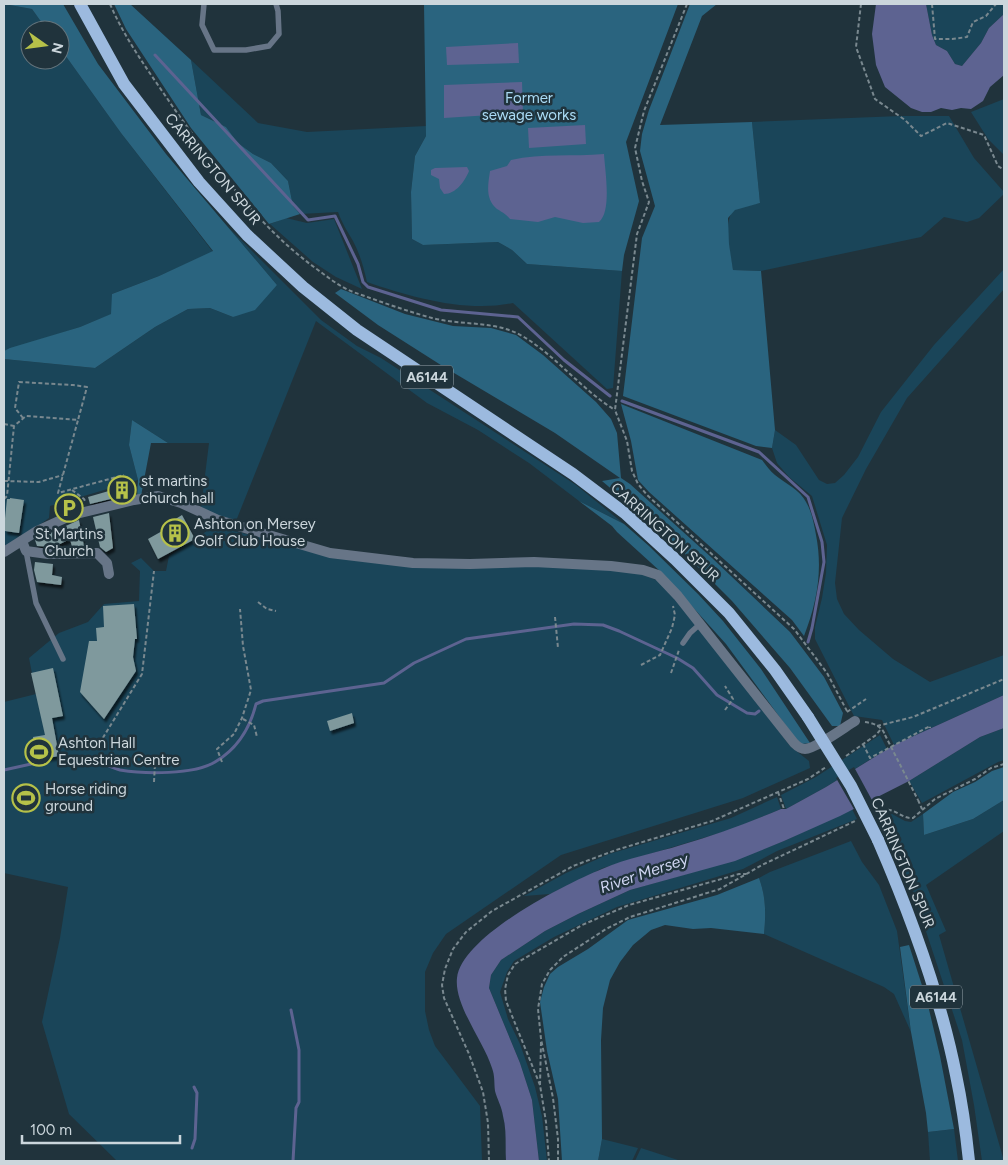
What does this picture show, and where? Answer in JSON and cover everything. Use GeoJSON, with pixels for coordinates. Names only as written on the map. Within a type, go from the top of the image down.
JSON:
{"type":"FeatureCollection","features":[{"type":"Feature","properties":{"kind":"main road","name":"CARRINGTON SPUR"},"geometry":{"type":"LineString","coordinates":[[80,4],[104,50],[129,90],[199,182],[247,235],[303,286],[357,330],[573,474],[626,514],[675,559],[729,613],[774,670],[808,716],[851,786],[878,840],[903,897],[924,954],[947,1034],[961,1100],[969,1161]]}},
{"type":"Feature","properties":{"kind":"street"},"geometry":{"type":"LineString","coordinates":[[4,552],[24,546],[37,531],[72,516],[134,500],[158,496],[181,503],[229,523],[330,553],[383,560],[470,564],[541,562],[643,570],[658,575],[678,596],[790,740],[798,746],[805,749],[817,744],[855,721]]}},
{"type":"Feature","properties":{"kind":"street"},"geometry":{"type":"LineString","coordinates":[[24,546],[48,554],[97,553],[107,563],[110,574]]}},
{"type":"Feature","properties":{"kind":"lane"},"geometry":{"type":"LineString","coordinates":[[204,4],[202,25],[214,50],[246,50],[269,46],[279,34],[276,4]]}},
{"type":"Feature","properties":{"kind":"lane"},"geometry":{"type":"LineString","coordinates":[[24,546],[36,602],[63,659]]}},
{"type":"Feature","properties":{"kind":"lane"},"geometry":{"type":"LineString","coordinates":[[683,644],[690,633],[700,624]]}},
{"type":"Feature","properties":{"kind":"path"},"geometry":{"type":"LineString","coordinates":[[110,4],[124,35],[210,160],[265,224],[298,256],[334,281],[371,298],[432,318],[457,323],[486,324],[502,327],[523,337],[544,352],[598,399],[615,410]]}},
{"type":"Feature","properties":{"kind":"path"},"geometry":{"type":"LineString","coordinates":[[687,4],[644,111],[635,148],[642,181],[649,202],[637,234],[615,410],[628,441],[632,470],[638,484],[646,494],[794,629],[827,673],[847,712],[855,721],[872,723],[883,731],[922,809]]}},
{"type":"Feature","properties":{"kind":"path"},"geometry":{"type":"LineString","coordinates":[[861,4],[856,47],[875,99],[905,120],[921,136],[947,123],[984,134],[998,166],[1004,170]]}},
{"type":"Feature","properties":{"kind":"path"},"geometry":{"type":"LineString","coordinates":[[932,4],[935,39],[967,37],[973,22],[986,16],[996,4]]}},
{"type":"Feature","properties":{"kind":"path"},"geometry":{"type":"LineString","coordinates":[[24,418],[15,408],[19,382],[87,387],[58,494],[124,475]]}},
{"type":"Feature","properties":{"kind":"path"},"geometry":{"type":"LineString","coordinates":[[4,499],[7,496],[14,426],[26,416],[78,420]]}},
{"type":"Feature","properties":{"kind":"path"},"geometry":{"type":"LineString","coordinates":[[4,424],[14,426]]}},
{"type":"Feature","properties":{"kind":"path"},"geometry":{"type":"LineString","coordinates":[[4,481],[39,482],[63,475]]}},
{"type":"Feature","properties":{"kind":"path"},"geometry":{"type":"LineString","coordinates":[[72,490],[84,499]]}},
{"type":"Feature","properties":{"kind":"path"},"geometry":{"type":"LineString","coordinates":[[96,749],[142,674],[154,571]]}},
{"type":"Feature","properties":{"kind":"path"},"geometry":{"type":"LineString","coordinates":[[641,665],[660,655],[664,647],[676,615],[670,599]]}},
{"type":"Feature","properties":{"kind":"path"},"geometry":{"type":"LineString","coordinates":[[258,602],[267,609],[276,611]]}},
{"type":"Feature","properties":{"kind":"path"},"geometry":{"type":"LineString","coordinates":[[222,762],[217,749],[234,734],[242,718],[251,690],[243,646],[240,609]]}},
{"type":"Feature","properties":{"kind":"path"},"geometry":{"type":"LineString","coordinates":[[555,617],[558,648]]}},
{"type":"Feature","properties":{"kind":"path"},"geometry":{"type":"LineString","coordinates":[[671,673],[678,653]]}},
{"type":"Feature","properties":{"kind":"path"},"geometry":{"type":"LineString","coordinates":[[877,726],[912,717],[1004,679]]}},
{"type":"Feature","properties":{"kind":"path"},"geometry":{"type":"LineString","coordinates":[[725,686],[733,699],[725,710]]}},
{"type":"Feature","properties":{"kind":"path"},"geometry":{"type":"LineString","coordinates":[[847,712],[866,699]]}},
{"type":"Feature","properties":{"kind":"path"},"geometry":{"type":"LineString","coordinates":[[242,718],[254,724],[257,737]]}},
{"type":"Feature","properties":{"kind":"path"},"geometry":{"type":"LineString","coordinates":[[883,731],[863,744],[870,758],[930,726],[930,728]]}},
{"type":"Feature","properties":{"kind":"path"},"geometry":{"type":"LineString","coordinates":[[154,763],[154,782]]}},
{"type":"Feature","properties":{"kind":"path"},"geometry":{"type":"LineString","coordinates":[[870,814],[879,810],[892,810],[911,818],[915,817],[934,799],[974,779],[991,768],[1004,764]]}},
{"type":"Feature","properties":{"kind":"path"},"geometry":{"type":"LineString","coordinates":[[490,1161],[488,1123],[483,1092],[469,1054],[444,998],[442,985],[445,968],[453,950],[466,932],[492,911],[573,866],[616,850],[712,821],[808,779]]}},
{"type":"Feature","properties":{"kind":"path"},"geometry":{"type":"LineString","coordinates":[[778,792],[784,809]]}},
{"type":"Feature","properties":{"kind":"path"},"geometry":{"type":"LineString","coordinates":[[558,1161],[558,1138],[553,1098],[541,1038],[538,1009],[542,984],[550,970],[563,957],[606,929],[630,917],[706,895],[862,818]]}},
{"type":"Feature","properties":{"kind":"path"},"geometry":{"type":"LineString","coordinates":[[540,1085],[506,1001],[505,989],[508,975],[515,964],[582,925],[629,905],[739,874],[748,874]]}},
{"type":"Feature","properties":{"kind":"path"},"geometry":{"type":"LineString","coordinates":[[541,1038],[540,1085],[546,1122],[549,1161]]}},
{"type":"Feature","properties":{"kind":"shaded area"},"geometry":{"type":"Polygon","coordinates":[[[4,4],[32,9],[40,20],[20,20],[20,70],[70,70],[70,62],[121,133],[213,252],[112,294],[112,314],[80,327],[4,351],[4,4]]]}},
{"type":"Feature","properties":{"kind":"shaded area"},"geometry":{"type":"Polygon","coordinates":[[[926,4],[1004,4],[1004,14],[989,28],[981,43],[962,66],[955,64],[947,51],[936,45],[932,35],[926,4]]]}},
{"type":"Feature","properties":{"kind":"shaded area"},"geometry":{"type":"Polygon","coordinates":[[[191,60],[258,123],[307,132],[426,126],[426,136],[415,156],[411,192],[412,239],[423,245],[498,242],[512,250],[527,264],[622,271],[613,388],[607,389],[513,303],[495,306],[458,305],[420,298],[367,282],[358,251],[338,212],[300,214],[293,206],[288,181],[271,163],[253,154],[238,143],[226,127],[201,115],[191,60]]]}},
{"type":"Feature","properties":{"kind":"shaded area"},"geometry":{"type":"Polygon","coordinates":[[[1004,99],[1004,155],[988,139],[971,112],[1004,99]]]}},
{"type":"Feature","properties":{"kind":"shaded area"},"geometry":{"type":"Polygon","coordinates":[[[949,116],[974,158],[1004,194],[979,218],[967,222],[944,217],[921,237],[761,271],[733,270],[728,238],[731,213],[736,209],[760,203],[752,122],[949,116]]]}},
{"type":"Feature","properties":{"kind":"shaded area"},"geometry":{"type":"Polygon","coordinates":[[[286,218],[307,223],[334,219],[362,289],[336,277],[313,262],[270,224],[286,218]]]}},
{"type":"Feature","properties":{"kind":"shaded area"},"geometry":{"type":"Polygon","coordinates":[[[227,226],[321,320],[357,346],[381,358],[576,485],[624,524],[579,501],[529,463],[478,430],[427,403],[316,321],[236,521],[218,517],[201,508],[209,443],[168,443],[132,420],[129,445],[138,480],[50,506],[49,518],[21,538],[4,547],[4,359],[95,368],[155,327],[188,309],[210,308],[233,317],[277,285],[227,226]]]}},
{"type":"Feature","properties":{"kind":"shaded area"},"geometry":{"type":"Polygon","coordinates":[[[1004,269],[1004,289],[907,398],[866,469],[842,518],[835,583],[837,599],[844,614],[859,630],[893,659],[930,682],[1004,655],[1004,695],[894,745],[882,720],[854,716],[815,639],[815,627],[826,573],[827,545],[812,496],[789,477],[777,463],[772,448],[775,430],[796,445],[819,480],[827,484],[835,483],[858,457],[881,412],[934,345],[1004,269]]]}},
{"type":"Feature","properties":{"kind":"shaded area"},"geometry":{"type":"Polygon","coordinates":[[[210,529],[227,529],[333,556],[611,570],[641,574],[659,581],[676,598],[790,746],[809,761],[810,768],[743,798],[561,855],[446,934],[433,953],[425,972],[425,1011],[435,1046],[480,1106],[482,1161],[117,1161],[69,1114],[42,1022],[60,938],[68,887],[4,873],[4,702],[36,694],[29,658],[59,633],[88,622],[104,604],[139,601],[140,571],[131,563],[141,558],[154,571],[166,571],[169,556],[210,529]]]}},
{"type":"Feature","properties":{"kind":"shaded area"},"geometry":{"type":"Polygon","coordinates":[[[1004,728],[1004,760],[922,803],[909,781],[980,737],[1004,728]]]}},
{"type":"Feature","properties":{"kind":"shaded area"},"geometry":{"type":"Polygon","coordinates":[[[880,735],[887,749],[826,787],[786,809],[781,795],[816,777],[880,735]]]}},
{"type":"Feature","properties":{"kind":"shaded area"},"geometry":{"type":"Polygon","coordinates":[[[777,797],[781,809],[733,829],[603,868],[550,894],[524,896],[566,873],[609,854],[731,818],[777,797]]]}},
{"type":"Feature","properties":{"kind":"shaded area"},"geometry":{"type":"Polygon","coordinates":[[[1004,800],[1004,831],[926,885],[946,931],[939,935],[1004,1161],[982,1161],[962,1040],[913,892],[882,818],[892,814],[911,822],[923,814],[924,835],[973,819],[1004,800]]]}},
{"type":"Feature","properties":{"kind":"shaded area"},"geometry":{"type":"Polygon","coordinates":[[[852,809],[857,819],[777,851],[743,869],[617,907],[554,937],[514,961],[507,972],[500,992],[508,1019],[520,1044],[535,1087],[542,1116],[547,1161],[539,1161],[532,1100],[520,1063],[489,988],[491,975],[501,960],[545,931],[630,890],[735,860],[784,841],[852,809]]]}},
{"type":"Feature","properties":{"kind":"shaded area"},"geometry":{"type":"Polygon","coordinates":[[[851,841],[862,862],[879,885],[897,931],[911,1032],[894,994],[884,987],[764,934],[765,906],[759,878],[851,841]]]}},
{"type":"Feature","properties":{"kind":"shaded area"},"geometry":{"type":"Polygon","coordinates":[[[954,1129],[958,1161],[930,1161],[928,1132],[954,1129]]]}},
{"type":"Feature","properties":{"kind":"shaded area"},"geometry":{"type":"Polygon","coordinates":[[[602,1139],[638,1148],[632,1161],[598,1161],[602,1139]]]}},
{"type":"Feature","properties":{"kind":"shaded area"},"geometry":{"type":"Polygon","coordinates":[[[641,1148],[681,1161],[635,1161],[641,1148]]]}},
{"type":"Feature","properties":{"kind":"green space"},"geometry":{"type":"Polygon","coordinates":[[[4,4],[63,4],[98,64],[166,154],[277,285],[255,310],[233,317],[210,308],[188,309],[155,327],[95,368],[4,359],[4,351],[10,348],[80,327],[111,314],[112,294],[159,276],[213,251],[121,133],[70,62],[70,20],[40,20],[32,9],[4,4]]]}},
{"type":"Feature","properties":{"kind":"green space"},"geometry":{"type":"Polygon","coordinates":[[[114,4],[130,4],[191,60],[201,115],[226,127],[238,143],[253,154],[271,163],[288,181],[293,206],[300,214],[269,224],[191,128],[126,29],[114,4]]]}},
{"type":"Feature","properties":{"kind":"green space","name":"Former sewage works"},"geometry":{"type":"Polygon","coordinates":[[[424,4],[678,4],[626,142],[639,201],[624,255],[622,271],[527,264],[512,250],[498,242],[423,245],[412,239],[411,192],[415,156],[426,136],[424,4]]]}},
{"type":"Feature","properties":{"kind":"green space"},"geometry":{"type":"Polygon","coordinates":[[[690,4],[717,4],[702,16],[660,125],[752,122],[760,203],[735,210],[728,218],[729,244],[733,270],[761,271],[775,430],[772,448],[756,446],[623,396],[642,238],[655,206],[640,151],[642,134],[649,110],[690,4]]]}},
{"type":"Feature","properties":{"kind":"green space"},"geometry":{"type":"Polygon","coordinates":[[[341,289],[405,314],[453,326],[491,328],[516,335],[543,355],[596,402],[611,419],[617,433],[621,478],[712,558],[790,632],[824,677],[843,713],[840,726],[832,726],[790,668],[732,601],[667,536],[602,481],[620,478],[555,433],[378,325],[335,293],[341,289]]]}},
{"type":"Feature","properties":{"kind":"green space"},"geometry":{"type":"Polygon","coordinates":[[[621,404],[762,460],[773,473],[796,490],[803,498],[813,518],[819,561],[818,586],[804,636],[792,620],[638,480],[631,441],[621,404]]]}},
{"type":"Feature","properties":{"kind":"green space"},"geometry":{"type":"Polygon","coordinates":[[[132,420],[168,443],[151,443],[141,496],[137,496],[138,480],[129,445],[132,420]]]}},
{"type":"Feature","properties":{"kind":"green space"},"geometry":{"type":"Polygon","coordinates":[[[579,501],[624,524],[698,594],[723,621],[761,669],[810,743],[802,744],[795,738],[726,644],[661,572],[612,526],[579,501]]]}},
{"type":"Feature","properties":{"kind":"green space"},"geometry":{"type":"Polygon","coordinates":[[[1004,767],[1004,800],[973,819],[924,835],[923,814],[953,792],[975,782],[992,771],[1004,767]]]}},
{"type":"Feature","properties":{"kind":"green space"},"geometry":{"type":"Polygon","coordinates":[[[759,878],[765,906],[764,934],[665,925],[651,930],[633,945],[620,962],[610,980],[603,1008],[601,1040],[602,1139],[598,1161],[562,1161],[558,1099],[547,1051],[540,1002],[550,974],[628,920],[717,895],[759,878]]]}},
{"type":"Feature","properties":{"kind":"green space"},"geometry":{"type":"Polygon","coordinates":[[[909,945],[927,1001],[954,1129],[928,1132],[911,1032],[900,947],[909,945]]]}},
{"type":"Feature","properties":{"kind":"water"},"geometry":{"type":"Polygon","coordinates":[[[876,4],[926,4],[932,35],[936,45],[947,51],[955,64],[962,66],[981,43],[989,28],[1004,14],[1004,75],[990,87],[983,101],[971,109],[961,108],[952,110],[941,108],[931,112],[922,112],[911,108],[885,87],[876,65],[872,34],[876,4]]]}},
{"type":"Feature","properties":{"kind":"water"},"geometry":{"type":"Polygon","coordinates":[[[518,43],[519,63],[447,65],[446,47],[518,43]]]}},
{"type":"Feature","properties":{"kind":"water"},"geometry":{"type":"Polygon","coordinates":[[[522,82],[523,113],[444,118],[444,85],[522,82]]]}},
{"type":"Feature","properties":{"kind":"water"},"geometry":{"type":"Polygon","coordinates":[[[585,125],[586,144],[529,148],[528,128],[585,125]]]}},
{"type":"Feature","properties":{"kind":"water"},"geometry":{"type":"Polygon","coordinates":[[[604,154],[607,200],[603,217],[599,222],[583,223],[555,217],[538,222],[510,219],[493,205],[489,196],[490,171],[507,166],[511,160],[534,157],[604,154]]]}},
{"type":"Feature","properties":{"kind":"water"},"geometry":{"type":"Polygon","coordinates":[[[467,167],[469,171],[462,183],[452,192],[444,194],[440,188],[439,179],[431,175],[431,170],[435,168],[467,167]]]}},
{"type":"Feature","properties":{"kind":"water","name":"River Mersey"},"geometry":{"type":"Polygon","coordinates":[[[1004,695],[1004,728],[980,737],[909,781],[840,816],[735,861],[630,890],[545,931],[501,960],[491,975],[489,988],[520,1063],[532,1100],[539,1161],[506,1161],[504,1122],[502,1109],[495,1091],[493,1071],[460,1000],[457,989],[457,978],[463,962],[477,945],[495,929],[518,913],[585,876],[611,865],[707,837],[781,809],[786,809],[894,745],[1004,695]]]}},
{"type":"Feature","properties":{"kind":"pier"},"geometry":{"type":"Polygon","coordinates":[[[854,767],[873,802],[855,811],[836,778],[854,767]]]}},
{"type":"Feature","properties":{"kind":"building","name":"st martins church hall"},"geometry":{"type":"Polygon","coordinates":[[[133,484],[135,493],[90,504],[88,497],[133,484]]]}},
{"type":"Feature","properties":{"kind":"building"},"geometry":{"type":"Polygon","coordinates":[[[7,499],[24,500],[19,533],[5,531],[4,528],[7,499]]]}},
{"type":"Feature","properties":{"kind":"building"},"geometry":{"type":"Polygon","coordinates":[[[109,513],[113,548],[106,552],[100,547],[93,517],[109,513]]]}},
{"type":"Feature","properties":{"kind":"building","name":"Ashton on Mersey Golf Club House"},"geometry":{"type":"Polygon","coordinates":[[[182,515],[195,539],[158,559],[148,539],[171,526],[169,523],[182,515]]]}},
{"type":"Feature","properties":{"kind":"building"},"geometry":{"type":"Polygon","coordinates":[[[79,520],[84,546],[72,547],[70,539],[54,547],[37,546],[35,540],[79,520]]]}},
{"type":"Feature","properties":{"kind":"building"},"geometry":{"type":"Polygon","coordinates":[[[35,562],[53,564],[52,575],[62,577],[61,585],[37,582],[34,570],[35,562]]]}},
{"type":"Feature","properties":{"kind":"building"},"geometry":{"type":"Polygon","coordinates":[[[134,604],[137,639],[135,639],[133,657],[136,671],[104,719],[80,692],[89,641],[97,641],[96,628],[104,627],[103,606],[134,604]]]}},
{"type":"Feature","properties":{"kind":"building"},"geometry":{"type":"Polygon","coordinates":[[[53,668],[63,716],[52,718],[59,756],[37,760],[33,737],[45,735],[31,673],[53,668]]]}},
{"type":"Feature","properties":{"kind":"building"},"geometry":{"type":"Polygon","coordinates":[[[352,713],[354,723],[330,731],[327,721],[352,713]]]}},
{"type":"Feature","properties":{"kind":"waterway"},"geometry":{"type":"LineString","coordinates":[[155,55],[308,220],[335,216],[358,264],[363,282],[368,287],[441,310],[518,317],[564,360],[610,396]]}},
{"type":"Feature","properties":{"kind":"waterway"},"geometry":{"type":"LineString","coordinates":[[622,401],[759,452],[808,497],[822,542],[824,562],[808,642]]}},
{"type":"Feature","properties":{"kind":"waterway"},"geometry":{"type":"LineString","coordinates":[[75,761],[94,761],[120,770],[142,772],[182,771],[206,766],[230,751],[242,737],[256,704],[263,701],[384,683],[414,663],[466,639],[574,624],[603,625],[677,658],[693,668],[717,695],[747,713],[755,714],[759,711]]}},
{"type":"Feature","properties":{"kind":"waterway"},"geometry":{"type":"LineString","coordinates":[[4,770],[40,762]]}},
{"type":"Feature","properties":{"kind":"waterway"},"geometry":{"type":"LineString","coordinates":[[291,1010],[299,1050],[299,1102],[296,1108],[293,1161]]}},
{"type":"Feature","properties":{"kind":"waterway"},"geometry":{"type":"LineString","coordinates":[[192,1148],[195,1139],[197,1093],[194,1087]]}},
{"type":"Feature","properties":{"kind":"place","name":"st martins church hall"},"geometry":{"type":"Point","coordinates":[122,490]}},
{"type":"Feature","properties":{"kind":"place","name":"St Martins Church"},"geometry":{"type":"Point","coordinates":[69,508]}},
{"type":"Feature","properties":{"kind":"place","name":"Ashton on Mersey Golf Club House"},"geometry":{"type":"Point","coordinates":[175,533]}},
{"type":"Feature","properties":{"kind":"place","name":"Ashton Hall Equestrian Centre"},"geometry":{"type":"Point","coordinates":[39,752]}},
{"type":"Feature","properties":{"kind":"place","name":"Horse riding ground"},"geometry":{"type":"Point","coordinates":[26,798]}}]}
